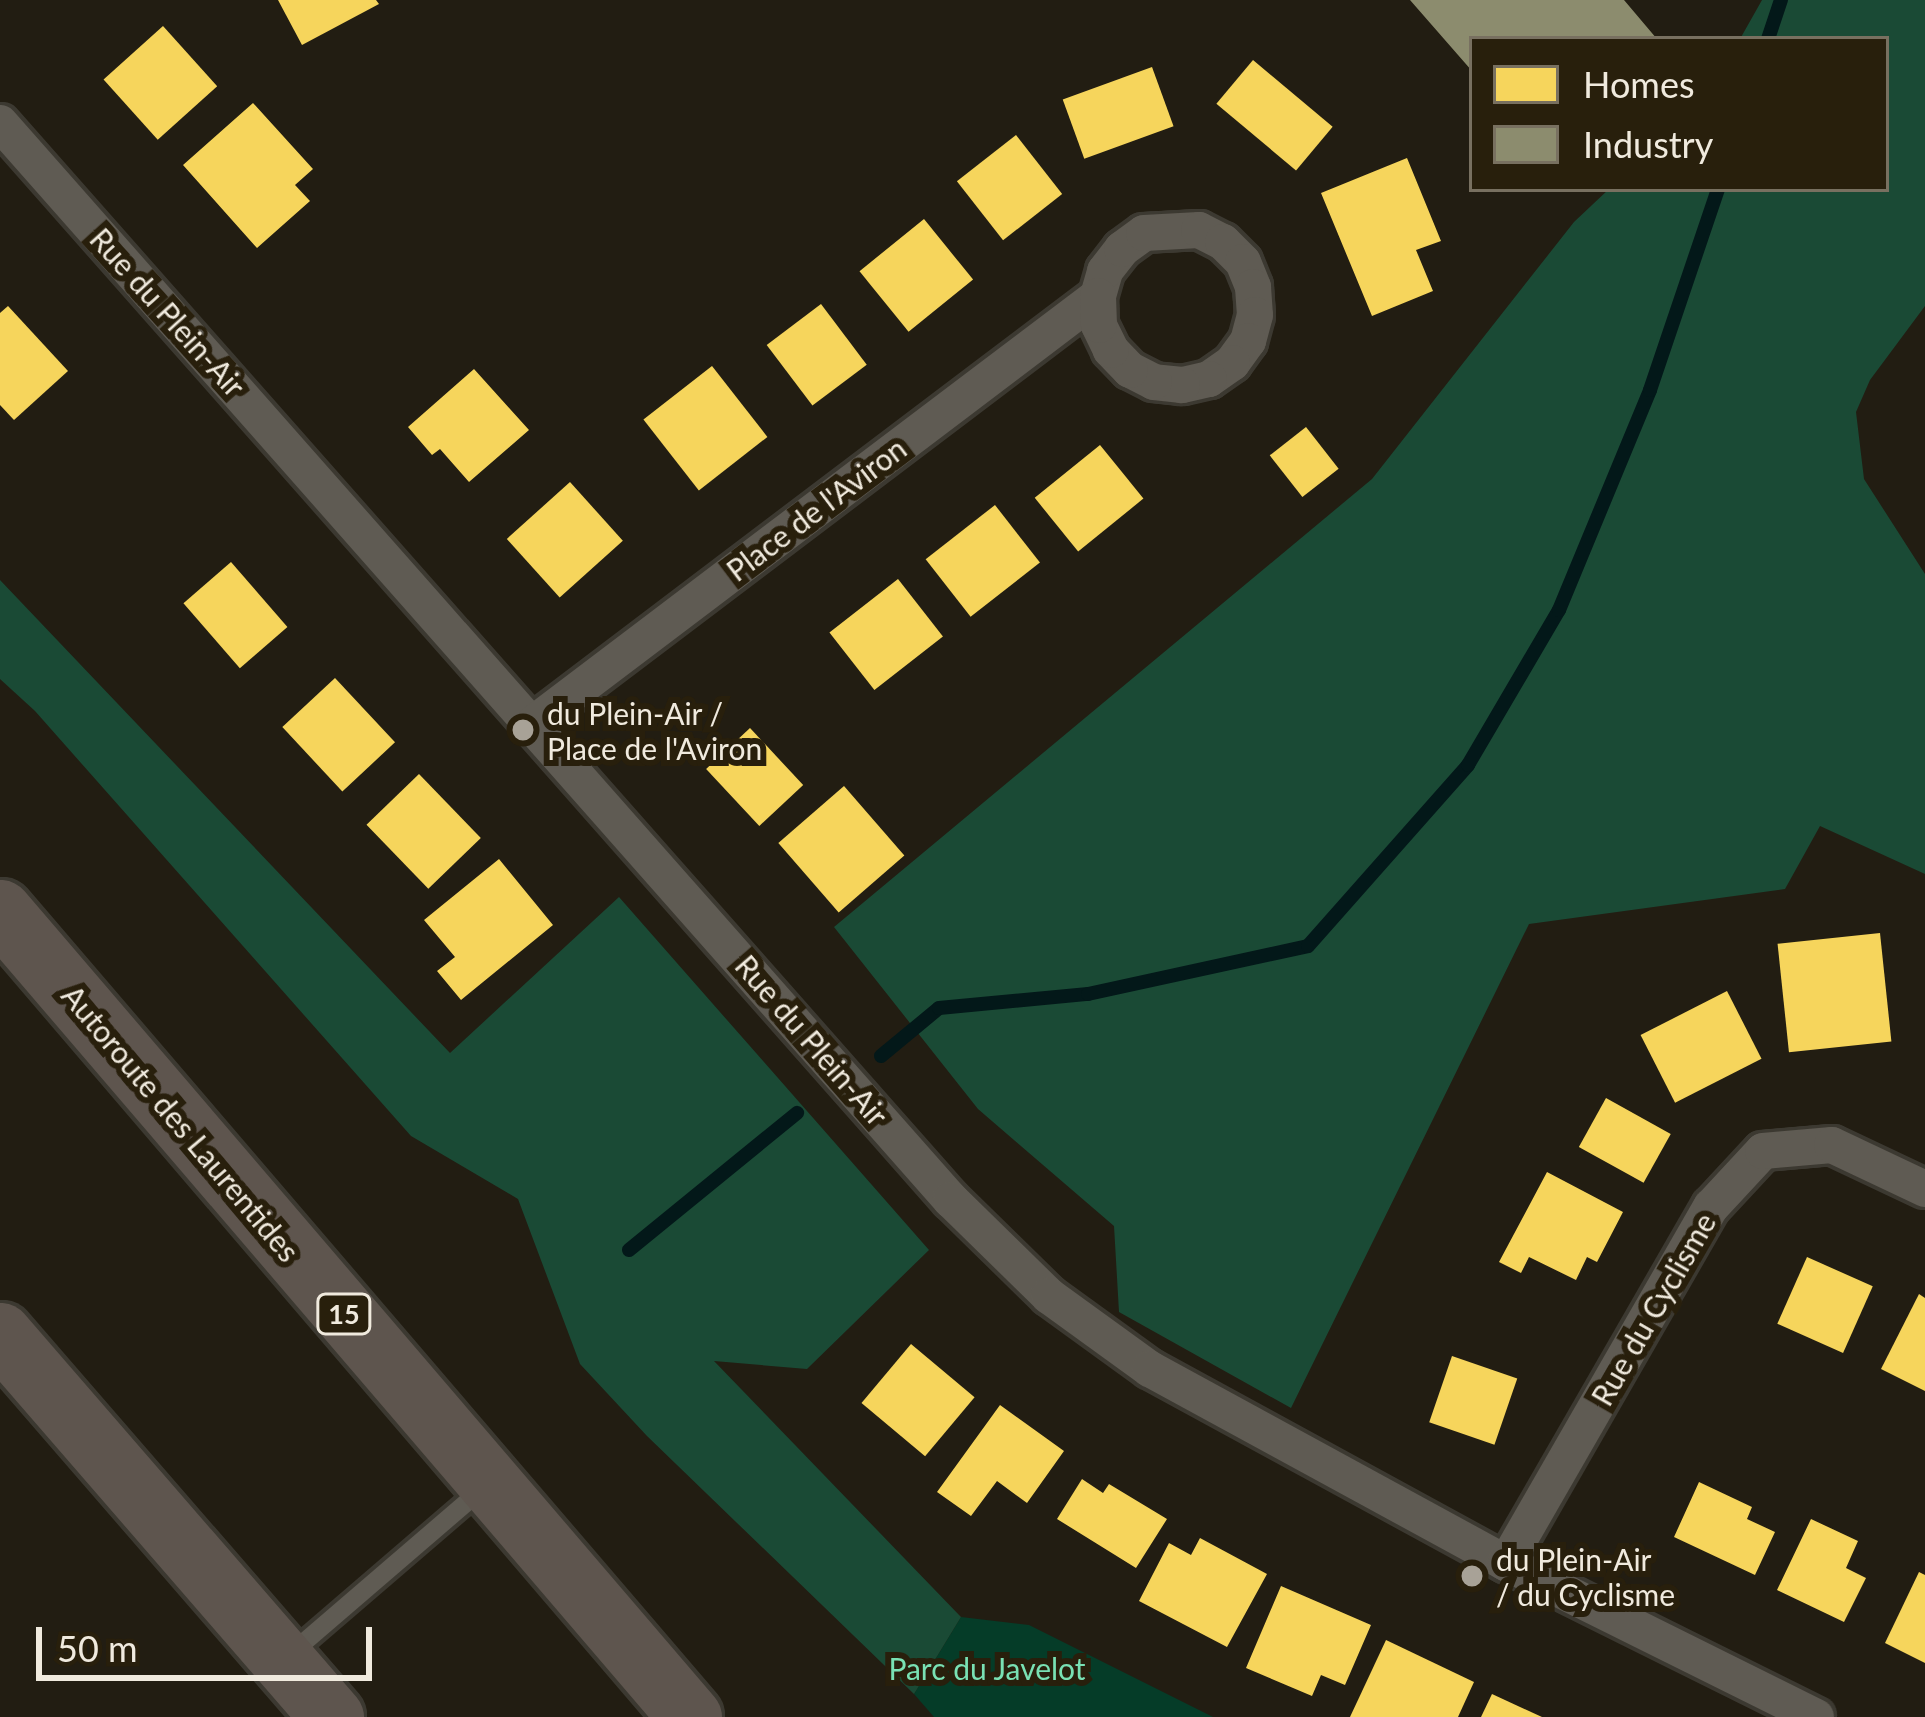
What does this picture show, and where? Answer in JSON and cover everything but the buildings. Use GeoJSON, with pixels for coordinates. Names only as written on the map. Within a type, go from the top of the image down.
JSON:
{"type":"FeatureCollection","features":[{"type":"Feature","properties":{"kind":"highway","name":"Autoroute des Laurentides"},"geometry":{"type":"LineString","coordinates":[[0,910],[690,1717]]}},
{"type":"Feature","properties":{"kind":"highway"},"geometry":{"type":"LineString","coordinates":[[0,1334],[332,1717]]}},
{"type":"Feature","properties":{"kind":"street","name":"Rue du Plein-Air"},"geometry":{"type":"LineString","coordinates":[[0,123],[951,1200],[1049,1296],[1150,1369],[1506,1563],[1816,1717]]}},
{"type":"Feature","properties":{"kind":"street","name":"Place de l'Aviron"},"geometry":{"type":"LineString","coordinates":[[534,723],[1097,296],[1121,249],[1144,233],[1171,227],[1199,230],[1223,242],[1243,262],[1253,287],[1255,315],[1248,341],[1232,363],[1209,379],[1182,385],[1154,382],[1130,370],[1111,350],[1099,325],[1097,296]]}},
{"type":"Feature","properties":{"kind":"street","name":"Rue du Cyclisme"},"geometry":{"type":"LineString","coordinates":[[1506,1563],[1711,1207],[1763,1151],[1832,1145],[1925,1189]]}},
{"type":"Feature","properties":{"kind":"lane"},"geometry":{"type":"LineString","coordinates":[[283,1660],[489,1483]]}},
{"type":"Feature","properties":{"kind":"green space"},"geometry":{"type":"Polygon","coordinates":[[[1762,0],[1925,0],[1925,306],[1870,380],[1856,412],[1864,479],[1925,574],[1925,874],[1820,826],[1785,889],[1529,924],[1291,1408],[1119,1312],[1114,1226],[978,1109],[834,927],[1372,479],[1574,222],[1606,192],[1889,192],[1889,36],[1742,36],[1762,0]]]}},
{"type":"Feature","properties":{"kind":"green space"},"geometry":{"type":"Polygon","coordinates":[[[0,580],[450,1053],[619,897],[929,1250],[807,1369],[714,1361],[961,1617],[914,1694],[647,1436],[580,1364],[518,1199],[411,1136],[35,711],[0,679],[0,580]]]}},
{"type":"Feature","properties":{"kind":"green space","name":"Parc du Javelot"},"geometry":{"type":"Polygon","coordinates":[[[961,1617],[1029,1625],[1213,1717],[934,1717],[914,1694],[961,1617]]]}},
{"type":"Feature","properties":{"kind":"waterway"},"geometry":{"type":"LineString","coordinates":[[1769,36],[1781,0]]}},
{"type":"Feature","properties":{"kind":"waterway"},"geometry":{"type":"LineString","coordinates":[[881,1056],[939,1008],[1088,994],[1308,946],[1468,765],[1559,610],[1650,390],[1717,192]]}},
{"type":"Feature","properties":{"kind":"waterway"},"geometry":{"type":"LineString","coordinates":[[629,1250],[797,1113]]}},
{"type":"Feature","properties":{"kind":"place","name":"du Plein-Air / Place de l'Aviron"},"geometry":{"type":"Point","coordinates":[523,730]}},
{"type":"Feature","properties":{"kind":"place","name":"du Plein-Air / du Cyclisme"},"geometry":{"type":"Point","coordinates":[1472,1576]}}]}
